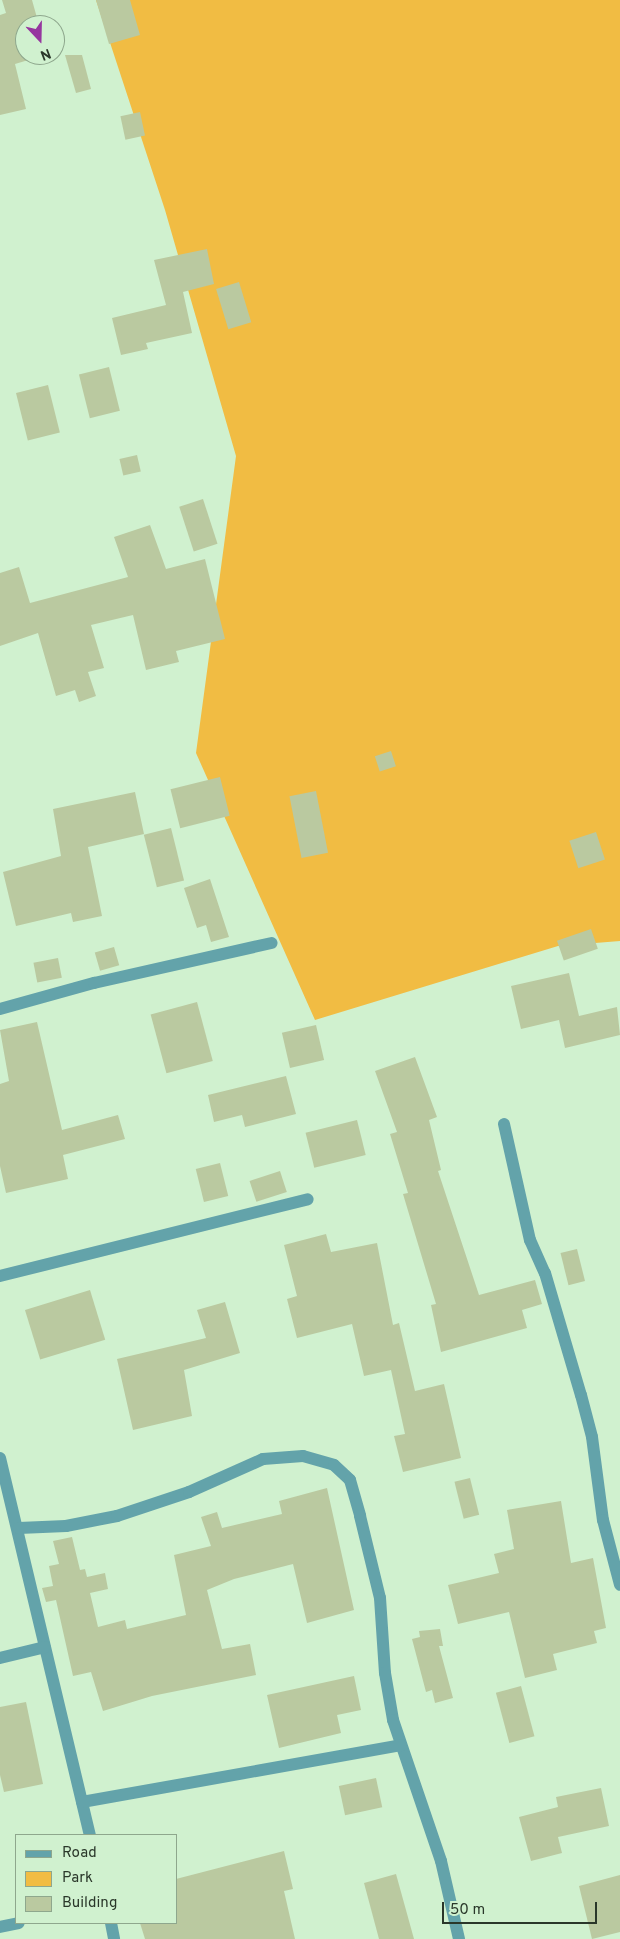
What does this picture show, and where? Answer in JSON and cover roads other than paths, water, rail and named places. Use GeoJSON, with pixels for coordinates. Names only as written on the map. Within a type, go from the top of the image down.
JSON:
{"type":"FeatureCollection","features":[{"type":"Feature","properties":{"kind":"street"},"geometry":{"type":"LineString","coordinates":[[0,1009],[94,983],[272,943]]}},
{"type":"Feature","properties":{"kind":"street"},"geometry":{"type":"LineString","coordinates":[[504,1124],[530,1240],[545,1273],[582,1395],[595,1455],[603,1520],[620,1585]]}},
{"type":"Feature","properties":{"kind":"street"},"geometry":{"type":"LineString","coordinates":[[0,1276],[308,1199]]}},
{"type":"Feature","properties":{"kind":"street"},"geometry":{"type":"LineString","coordinates":[[19,1528],[66,1526],[117,1516],[189,1492],[263,1459],[303,1456],[334,1465],[350,1480],[374,1570],[380,1598],[385,1673],[392,1720],[441,1861],[459,1939]]}},
{"type":"Feature","properties":{"kind":"street"},"geometry":{"type":"LineString","coordinates":[[0,1458],[19,1528],[45,1648],[90,1834]]}},
{"type":"Feature","properties":{"kind":"street"},"geometry":{"type":"LineString","coordinates":[[0,1658],[45,1648]]}},
{"type":"Feature","properties":{"kind":"street"},"geometry":{"type":"LineString","coordinates":[[82,1802],[401,1746]]}},
{"type":"Feature","properties":{"kind":"street"},"geometry":{"type":"LineString","coordinates":[[0,1927],[15,1924]]}},
{"type":"Feature","properties":{"kind":"street"},"geometry":{"type":"LineString","coordinates":[[111,1924],[114,1939]]}}]}
